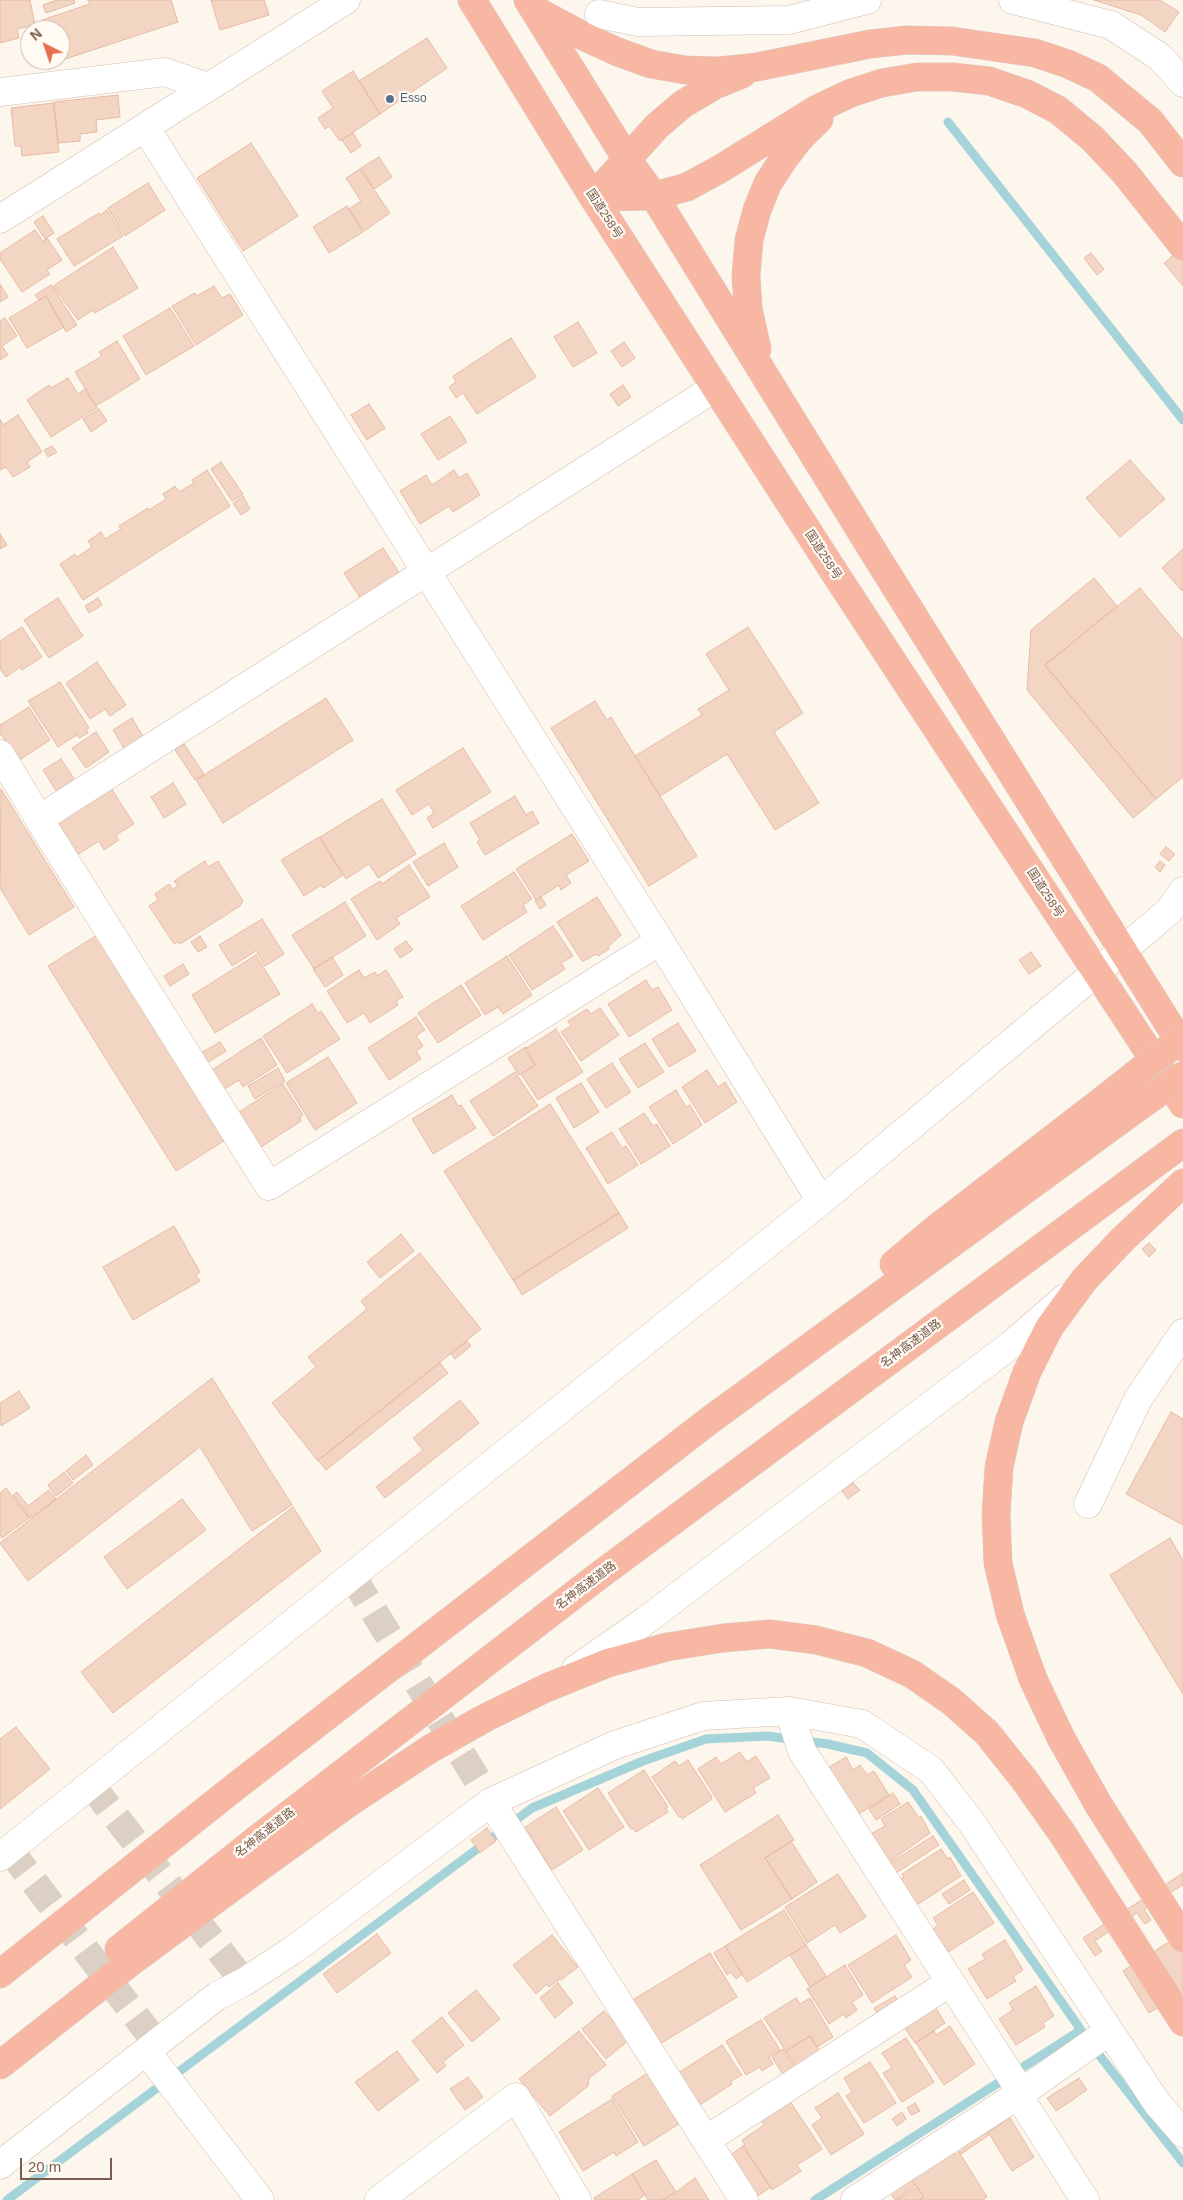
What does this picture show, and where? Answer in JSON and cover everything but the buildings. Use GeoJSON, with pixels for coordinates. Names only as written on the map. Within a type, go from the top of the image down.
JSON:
{"type":"FeatureCollection","features":[{"type":"Feature","properties":{"kind":"highway","name":"国道258号"},"geometry":{"type":"LineString","coordinates":[[472,0],[593,197],[1183,1104]]}},
{"type":"Feature","properties":{"kind":"highway"},"geometry":{"type":"LineString","coordinates":[[531,4],[587,38],[650,64],[685,70],[718,71],[757,68],[870,44],[907,40],[952,40],[1035,53],[1068,64],[1098,78],[1150,121],[1183,163]]}},
{"type":"Feature","properties":{"kind":"highway"},"geometry":{"type":"LineString","coordinates":[[531,4],[626,158],[654,196],[1183,1046]]}},
{"type":"Feature","properties":{"kind":"highway"},"geometry":{"type":"LineString","coordinates":[[593,197],[626,158],[657,126],[683,104],[715,85],[757,68]]}},
{"type":"Feature","properties":{"kind":"highway"},"geometry":{"type":"LineString","coordinates":[[593,197],[654,196],[686,187],[720,169],[816,109],[851,93],[882,83],[917,77],[953,77],[989,81],[1027,94],[1058,110],[1092,138],[1125,173],[1183,246]]}},
{"type":"Feature","properties":{"kind":"highway"},"geometry":{"type":"LineString","coordinates":[[763,372],[748,308],[746,276],[749,240],[757,210],[768,183],[800,138],[824,114],[851,93]]}},
{"type":"Feature","properties":{"kind":"highway"},"geometry":{"type":"LineString","coordinates":[[0,1974],[242,1781],[1111,1110],[1183,1037]]}},
{"type":"Feature","properties":{"kind":"highway"},"geometry":{"type":"LineString","coordinates":[[1111,1110],[1183,1075]]}},
{"type":"Feature","properties":{"kind":"highway","name":"名神高速道路"},"geometry":{"type":"LineString","coordinates":[[0,2043],[256,1840],[598,1577],[1183,1143]]}},
{"type":"Feature","properties":{"kind":"highway"},"geometry":{"type":"LineString","coordinates":[[1176,1188],[1084,1280],[1049,1328],[1027,1372],[1009,1422],[999,1467],[996,1514],[998,1563],[1010,1614],[1033,1679],[1061,1738],[1098,1804],[1183,1938]]}},
{"type":"Feature","properties":{"kind":"highway"},"geometry":{"type":"LineString","coordinates":[[0,2065],[132,1961],[350,1802],[430,1749],[485,1718],[546,1688],[608,1663],[667,1647],[723,1638],[770,1634],[816,1640],[858,1651],[912,1674],[952,1701],[987,1733],[1024,1778],[1062,1833],[1183,2022]]}},
{"type":"Feature","properties":{"kind":"street"},"geometry":{"type":"LineString","coordinates":[[0,219],[346,0]]}},
{"type":"Feature","properties":{"kind":"street"},"geometry":{"type":"LineString","coordinates":[[599,14],[638,22],[789,20],[867,0]]}},
{"type":"Feature","properties":{"kind":"street"},"geometry":{"type":"LineString","coordinates":[[1013,0],[1111,25],[1160,57],[1183,83]]}},
{"type":"Feature","properties":{"kind":"street"},"geometry":{"type":"LineString","coordinates":[[0,92],[166,72],[207,87]]}},
{"type":"Feature","properties":{"kind":"street"},"geometry":{"type":"LineString","coordinates":[[145,127],[660,941],[821,1201]]}},
{"type":"Feature","properties":{"kind":"street"},"geometry":{"type":"LineString","coordinates":[[39,819],[716,387]]}},
{"type":"Feature","properties":{"kind":"street"},"geometry":{"type":"LineString","coordinates":[[0,754],[270,1186],[660,941]]}},
{"type":"Feature","properties":{"kind":"street"},"geometry":{"type":"LineString","coordinates":[[0,1857],[821,1201],[1123,950],[1169,910],[1183,892]]}},
{"type":"Feature","properties":{"kind":"street"},"geometry":{"type":"LineString","coordinates":[[546,1688],[613,1644],[1004,1350],[1084,1280]]}},
{"type":"Feature","properties":{"kind":"street"},"geometry":{"type":"LineString","coordinates":[[1088,1504],[1138,1400],[1183,1333]]}},
{"type":"Feature","properties":{"kind":"street"},"geometry":{"type":"LineString","coordinates":[[0,2164],[161,2070],[217,1996],[244,1982],[615,1745],[703,1716],[795,1730],[862,1724],[930,1770],[972,1823],[1097,2040],[1183,2132]]}},
{"type":"Feature","properties":{"kind":"street"},"geometry":{"type":"LineString","coordinates":[[795,1730],[1085,2200]]}},
{"type":"Feature","properties":{"kind":"street"},"geometry":{"type":"LineString","coordinates":[[502,1818],[744,2200]]}},
{"type":"Feature","properties":{"kind":"street"},"geometry":{"type":"LineString","coordinates":[[706,2140],[950,1983]]}},
{"type":"Feature","properties":{"kind":"street"},"geometry":{"type":"LineString","coordinates":[[855,2200],[1012,2081],[1097,2040]]}},
{"type":"Feature","properties":{"kind":"street"},"geometry":{"type":"LineString","coordinates":[[161,2070],[260,2200]]}},
{"type":"Feature","properties":{"kind":"street"},"geometry":{"type":"LineString","coordinates":[[379,2200],[516,2098],[577,2200]]}},
{"type":"Feature","properties":{"kind":"waterway"},"geometry":{"type":"LineString","coordinates":[[948,122],[1183,420]]}},
{"type":"Feature","properties":{"kind":"waterway"},"geometry":{"type":"LineString","coordinates":[[7,2200],[532,1808],[643,1761],[706,1739],[767,1736],[828,1744],[867,1753],[913,1790],[1081,2030],[815,2200]]}},
{"type":"Feature","properties":{"kind":"waterway"},"geometry":{"type":"LineString","coordinates":[[1093,2047],[1183,2163]]}},
{"type":"Feature","properties":{"kind":"tunnel"},"geometry":{"type":"LineString","coordinates":[[352,1576],[491,1802]]}},
{"type":"Feature","properties":{"kind":"tunnel"},"geometry":{"type":"LineString","coordinates":[[91,1785],[244,1982]]}},
{"type":"Feature","properties":{"kind":"tunnel"},"geometry":{"type":"LineString","coordinates":[[9,1849],[157,2044]]}},
{"type":"Feature","properties":{"kind":"place","name":"Esso"},"geometry":{"type":"Point","coordinates":[390,99]}}]}
